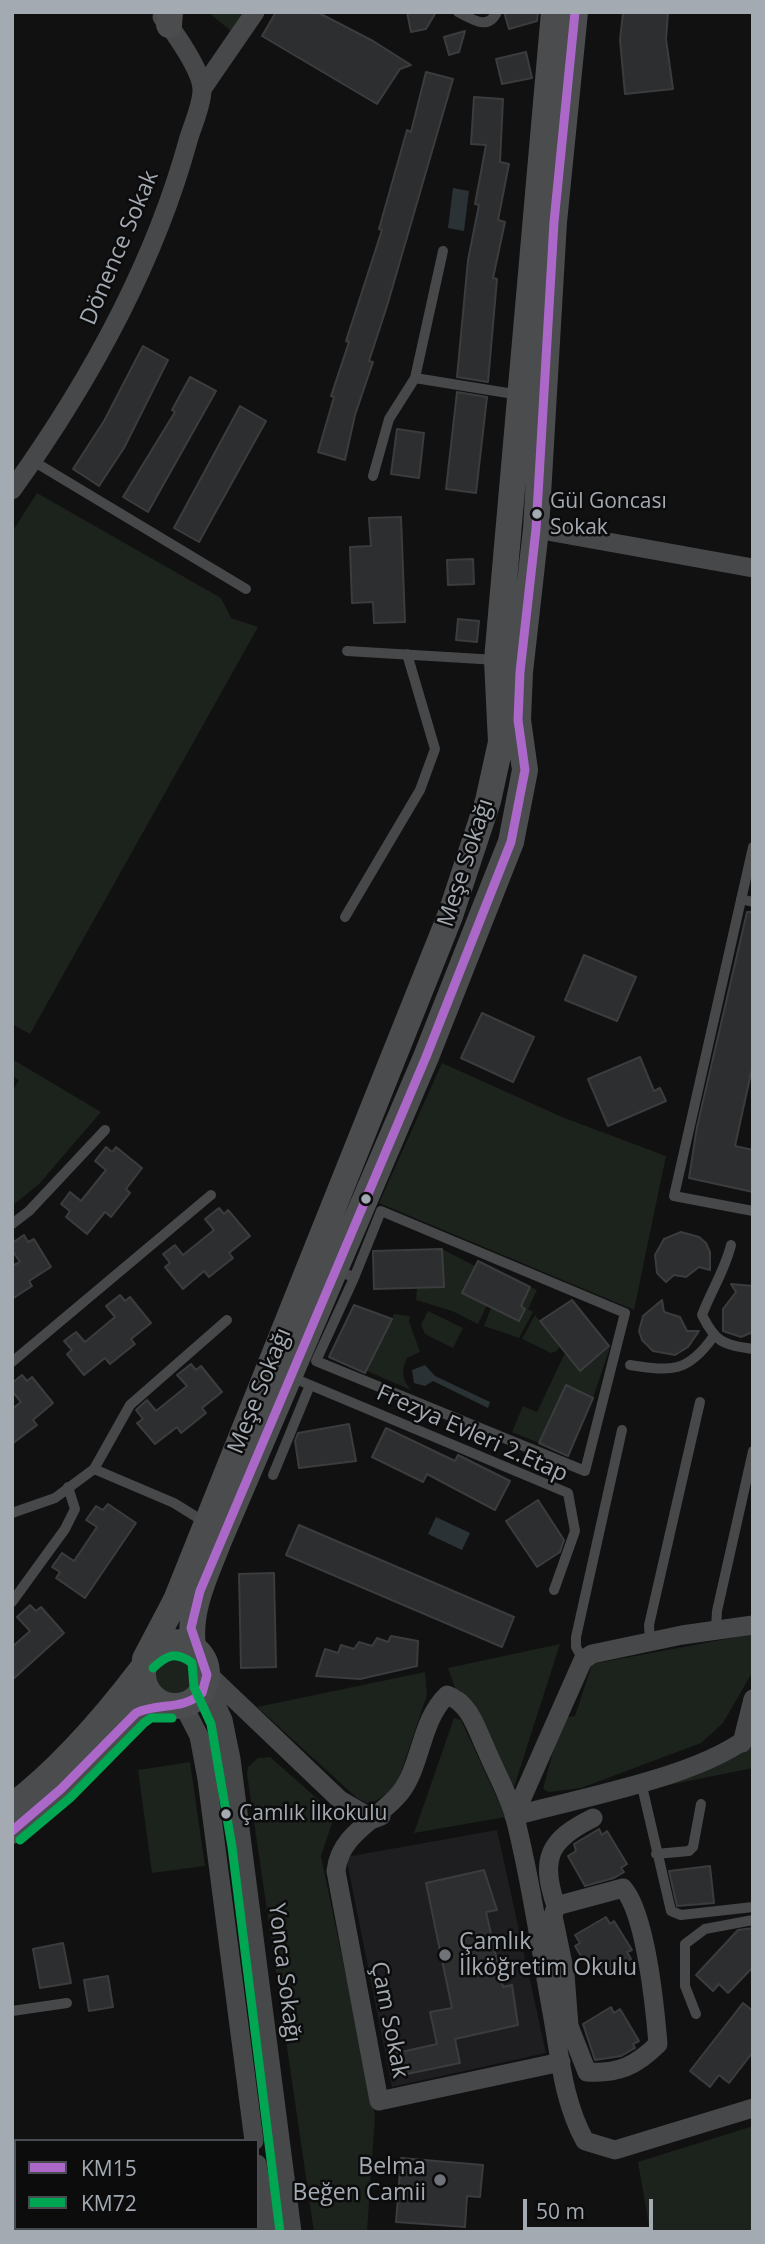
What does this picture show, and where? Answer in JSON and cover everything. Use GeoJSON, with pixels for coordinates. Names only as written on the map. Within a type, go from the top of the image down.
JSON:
{"type":"FeatureCollection","features":[{"type":"Feature","properties":{"kind":"street","name":"Dönence Sokak"},"geometry":{"type":"LineString","coordinates":[[12,490],[33,461],[109,338],[174,189],[202,89],[255,12]]}},
{"type":"Feature","properties":{"kind":"street","name":"Meşe Sokağı"},"geometry":{"type":"LineString","coordinates":[[12,1806],[34,1790],[92,1731],[144,1664],[176,1600],[458,890],[488,801],[501,742],[497,660],[554,12]]}},
{"type":"Feature","properties":{"kind":"street","name":"Meşe Sokağı"},"geometry":{"type":"LineString","coordinates":[[193,1647],[191,1628],[200,1591],[300,1381],[345,1273],[511,842],[525,770],[518,701],[536,529],[549,355],[554,222],[575,12]]}},
{"type":"Feature","properties":{"kind":"street"},"geometry":{"type":"LineString","coordinates":[[166,17],[181,39],[202,89]]}},
{"type":"Feature","properties":{"kind":"street"},"geometry":{"type":"LineString","coordinates":[[536,529],[753,568]]}},
{"type":"Feature","properties":{"kind":"street"},"geometry":{"type":"LineString","coordinates":[[514,1816],[583,1660],[592,1654],[650,1642],[753,1625]]}},
{"type":"Feature","properties":{"kind":"street"},"geometry":{"type":"LineString","coordinates":[[12,1831],[61,1789],[136,1713],[147,1706],[177,1706],[193,1701],[206,1678],[206,1663],[193,1647],[172,1641],[161,1644],[144,1664],[146,1690],[153,1698],[177,1706],[199,1735],[254,2139]]}},
{"type":"Feature","properties":{"kind":"street"},"geometry":{"type":"LineString","coordinates":[[206,1678],[340,1800],[373,1819],[407,1782],[423,1734],[447,1695],[459,1699],[467,1709],[514,1816],[571,2115],[584,2141],[615,2150],[753,2108]]}},
{"type":"Feature","properties":{"kind":"street","name":"Yonca Sokağı"},"geometry":{"type":"LineString","coordinates":[[206,1678],[223,1720],[231,1759],[292,2232]]}},
{"type":"Feature","properties":{"kind":"street"},"geometry":{"type":"LineString","coordinates":[[514,1816],[687,1769],[747,1738],[753,1699]]}},
{"type":"Feature","properties":{"kind":"street"},"geometry":{"type":"LineString","coordinates":[[556,1906],[585,1901],[613,1889],[623,1888],[631,1897],[643,1944],[658,2044],[639,2063],[611,2073],[587,2072],[569,2026],[565,1974],[553,1916],[556,1906],[546,1874],[548,1860],[571,1829],[593,1818]]}},
{"type":"Feature","properties":{"kind":"street","name":"Çam Sokak"},"geometry":{"type":"LineString","coordinates":[[373,1819],[348,1841],[340,1852],[336,1871],[379,2102],[561,2062]]}},
{"type":"Feature","properties":{"kind":"street"},"geometry":{"type":"LineString","coordinates":[[546,1979],[565,1974]]}},
{"type":"Feature","properties":{"kind":"street"},"geometry":{"type":"LineString","coordinates":[[259,2176],[268,2232]]}},
{"type":"Feature","properties":{"kind":"lane"},"geometry":{"type":"LineString","coordinates":[[458,12],[483,23],[494,19],[497,12]]}},
{"type":"Feature","properties":{"kind":"lane"},"geometry":{"type":"LineString","coordinates":[[373,476],[389,419],[415,378],[443,251]]}},
{"type":"Feature","properties":{"kind":"lane"},"geometry":{"type":"LineString","coordinates":[[415,378],[520,395]]}},
{"type":"Feature","properties":{"kind":"lane"},"geometry":{"type":"LineString","coordinates":[[33,461],[246,589]]}},
{"type":"Feature","properties":{"kind":"lane"},"geometry":{"type":"LineString","coordinates":[[347,651],[497,660]]}},
{"type":"Feature","properties":{"kind":"lane"},"geometry":{"type":"LineString","coordinates":[[345,917],[420,790],[435,749],[407,654]]}},
{"type":"Feature","properties":{"kind":"lane"},"geometry":{"type":"LineString","coordinates":[[753,847],[674,1196],[753,1211]]}},
{"type":"Feature","properties":{"kind":"lane"},"geometry":{"type":"LineString","coordinates":[[741,899],[753,902]]}},
{"type":"Feature","properties":{"kind":"lane"},"geometry":{"type":"LineString","coordinates":[[12,1224],[29,1211],[105,1130]]}},
{"type":"Feature","properties":{"kind":"lane"},"geometry":{"type":"LineString","coordinates":[[12,1362],[211,1195]]}},
{"type":"Feature","properties":{"kind":"lane"},"geometry":{"type":"LineString","coordinates":[[381,1211],[625,1313],[585,1471],[316,1361],[345,1273],[381,1211]]}},
{"type":"Feature","properties":{"kind":"lane"},"geometry":{"type":"LineString","coordinates":[[731,1245],[726,1266],[714,1284],[702,1315],[713,1338],[730,1345],[753,1349]]}},
{"type":"Feature","properties":{"kind":"lane"},"geometry":{"type":"LineString","coordinates":[[12,1513],[55,1498],[94,1469],[130,1405],[227,1320]]}},
{"type":"Feature","properties":{"kind":"lane"},"geometry":{"type":"LineString","coordinates":[[630,1364],[670,1371],[692,1360],[713,1338]]}},
{"type":"Feature","properties":{"kind":"lane"},"geometry":{"type":"LineString","coordinates":[[273,1475],[300,1381]]}},
{"type":"Feature","properties":{"kind":"lane","name":"Frezya Evleri 2.Etap"},"geometry":{"type":"LineString","coordinates":[[300,1381],[568,1493],[575,1531],[554,1590]]}},
{"type":"Feature","properties":{"kind":"lane"},"geometry":{"type":"LineString","coordinates":[[650,1642],[649,1625],[700,1402]]}},
{"type":"Feature","properties":{"kind":"lane"},"geometry":{"type":"LineString","coordinates":[[583,1660],[576,1647],[576,1637],[622,1430]]}},
{"type":"Feature","properties":{"kind":"lane"},"geometry":{"type":"LineString","coordinates":[[716,1629],[717,1611],[753,1451]]}},
{"type":"Feature","properties":{"kind":"lane"},"geometry":{"type":"LineString","coordinates":[[94,1469],[174,1503],[207,1523]]}},
{"type":"Feature","properties":{"kind":"lane"},"geometry":{"type":"LineString","coordinates":[[12,1602],[65,1529],[75,1509],[68,1487]]}},
{"type":"Feature","properties":{"kind":"lane"},"geometry":{"type":"LineString","coordinates":[[641,1782],[667,1905],[675,1914],[753,1906]]}},
{"type":"Feature","properties":{"kind":"lane"},"geometry":{"type":"LineString","coordinates":[[656,1854],[689,1851],[693,1847],[701,1804]]}},
{"type":"Feature","properties":{"kind":"lane"},"geometry":{"type":"LineString","coordinates":[[696,2014],[685,1986],[685,1944],[705,1928],[753,1920]]}},
{"type":"Feature","properties":{"kind":"lane"},"geometry":{"type":"LineString","coordinates":[[12,2011],[67,2003]]}},
{"type":"Feature","properties":{"kind":"shaded area"},"geometry":{"type":"Polygon","coordinates":[[[208,12],[249,12],[232,32],[208,12]]]}},
{"type":"Feature","properties":{"kind":"shaded area"},"geometry":{"type":"Polygon","coordinates":[[[453,188],[469,191],[464,231],[448,228],[453,188]]]}},
{"type":"Feature","properties":{"kind":"shaded area"},"geometry":{"type":"Polygon","coordinates":[[[37,493],[221,598],[231,618],[258,627],[30,1034],[12,1024],[12,532],[37,493]]]}},
{"type":"Feature","properties":{"kind":"shaded area"},"geometry":{"type":"Polygon","coordinates":[[[12,1059],[101,1112],[39,1184],[12,1206],[12,1092],[19,1080],[12,1076],[12,1059]]]}},
{"type":"Feature","properties":{"kind":"shaded area"},"geometry":{"type":"Polygon","coordinates":[[[442,1063],[562,1117],[666,1156],[634,1310],[379,1203],[442,1063]]]}},
{"type":"Feature","properties":{"kind":"shaded area"},"geometry":{"type":"Polygon","coordinates":[[[442,1249],[475,1266],[462,1293],[487,1305],[478,1324],[452,1311],[416,1300],[417,1288],[444,1287],[442,1249]]]}},
{"type":"Feature","properties":{"kind":"shaded area"},"geometry":{"type":"Polygon","coordinates":[[[530,1287],[537,1290],[528,1309],[533,1312],[519,1338],[484,1326],[491,1308],[519,1321],[525,1309],[520,1306],[530,1287]]]}},
{"type":"Feature","properties":{"kind":"shaded area"},"geometry":{"type":"Polygon","coordinates":[[[428,1311],[463,1328],[453,1348],[425,1334],[421,1325],[428,1311]]]}},
{"type":"Feature","properties":{"kind":"shaded area"},"geometry":{"type":"Polygon","coordinates":[[[394,1314],[410,1316],[409,1321],[420,1352],[407,1358],[404,1367],[404,1379],[411,1390],[367,1371],[394,1314]]]}},
{"type":"Feature","properties":{"kind":"shaded area"},"geometry":{"type":"Polygon","coordinates":[[[535,1315],[560,1346],[557,1351],[551,1353],[522,1339],[535,1315]]]}},
{"type":"Feature","properties":{"kind":"shaded area"},"geometry":{"type":"Polygon","coordinates":[[[610,1347],[593,1398],[566,1385],[539,1443],[512,1432],[523,1406],[537,1412],[565,1353],[580,1371],[610,1347]]]}},
{"type":"Feature","properties":{"kind":"shaded area"},"geometry":{"type":"Polygon","coordinates":[[[425,1365],[435,1376],[490,1402],[488,1408],[433,1381],[425,1386],[414,1383],[412,1370],[425,1365]]]}},
{"type":"Feature","properties":{"kind":"shaded area"},"geometry":{"type":"Polygon","coordinates":[[[436,1517],[470,1533],[462,1550],[428,1534],[436,1517]]]}},
{"type":"Feature","properties":{"kind":"shaded area"},"geometry":{"type":"Polygon","coordinates":[[[753,1634],[752,1673],[723,1723],[701,1743],[581,1788],[549,1792],[543,1789],[562,1718],[575,1716],[592,1664],[753,1634]]]}},
{"type":"Feature","properties":{"kind":"shaded area"},"geometry":{"type":"Polygon","coordinates":[[[560,1644],[514,1787],[510,1788],[461,1691],[455,1688],[448,1668],[560,1644]]]}},
{"type":"Feature","properties":{"kind":"shaded area"},"geometry":{"type":"Polygon","coordinates":[[[176,1651],[191,1658],[198,1673],[191,1688],[176,1695],[161,1688],[154,1673],[161,1658],[176,1651]]]}},
{"type":"Feature","properties":{"kind":"shaded area"},"geometry":{"type":"Polygon","coordinates":[[[425,1672],[427,1695],[396,1787],[374,1802],[367,1803],[357,1798],[257,1707],[425,1672]]]}},
{"type":"Feature","properties":{"kind":"shaded area"},"geometry":{"type":"Polygon","coordinates":[[[454,1718],[461,1720],[506,1817],[414,1833],[454,1718]]]}},
{"type":"Feature","properties":{"kind":"shaded area"},"geometry":{"type":"Polygon","coordinates":[[[753,1744],[753,1768],[664,1786],[753,1744]]]}},
{"type":"Feature","properties":{"kind":"shaded area"},"geometry":{"type":"Polygon","coordinates":[[[270,1757],[338,1817],[332,1823],[321,1856],[375,2116],[367,2232],[314,2232],[247,1774],[248,1767],[258,1758],[270,1757]]]}},
{"type":"Feature","properties":{"kind":"shaded area"},"geometry":{"type":"Polygon","coordinates":[[[190,1762],[205,1866],[152,1873],[138,1770],[190,1762]]]}},
{"type":"Feature","properties":{"kind":"shaded area","name":"Çamlık İlköğretim Okulu"},"geometry":{"type":"Polygon","coordinates":[[[497,1830],[546,2053],[392,2087],[346,1857],[497,1830]]]}},
{"type":"Feature","properties":{"kind":"shaded area"},"geometry":{"type":"Polygon","coordinates":[[[753,2126],[753,2232],[650,2232],[638,2162],[753,2126]]]}},
{"type":"Feature","properties":{"kind":"building"},"geometry":{"type":"Polygon","coordinates":[[[276,12],[317,12],[373,41],[411,65],[400,69],[377,104],[262,36],[276,12]]]}},
{"type":"Feature","properties":{"kind":"building"},"geometry":{"type":"Polygon","coordinates":[[[407,12],[436,12],[426,29],[411,32],[407,12]]]}},
{"type":"Feature","properties":{"kind":"building"},"geometry":{"type":"Polygon","coordinates":[[[504,12],[538,12],[537,21],[509,29],[504,12]]]}},
{"type":"Feature","properties":{"kind":"building"},"geometry":{"type":"Polygon","coordinates":[[[623,12],[668,12],[666,39],[673,89],[625,94],[620,40],[623,12]]]}},
{"type":"Feature","properties":{"kind":"building"},"geometry":{"type":"Polygon","coordinates":[[[465,31],[459,52],[449,55],[444,37],[465,31]]]}},
{"type":"Feature","properties":{"kind":"building"},"geometry":{"type":"Polygon","coordinates":[[[526,52],[532,78],[502,84],[496,59],[526,52]]]}},
{"type":"Feature","properties":{"kind":"building"},"geometry":{"type":"Polygon","coordinates":[[[426,72],[453,79],[369,361],[373,362],[355,415],[345,460],[318,452],[334,397],[331,396],[349,342],[346,341],[382,230],[379,229],[407,130],[411,132],[426,72]]]}},
{"type":"Feature","properties":{"kind":"building"},"geometry":{"type":"Polygon","coordinates":[[[474,97],[503,99],[500,162],[509,164],[498,220],[505,222],[493,278],[497,279],[488,382],[457,377],[468,260],[479,205],[475,204],[486,145],[471,144],[474,97]]]}},
{"type":"Feature","properties":{"kind":"building"},"geometry":{"type":"Polygon","coordinates":[[[143,346],[168,360],[124,448],[99,486],[73,469],[104,421],[143,346]]]}},
{"type":"Feature","properties":{"kind":"building"},"geometry":{"type":"Polygon","coordinates":[[[190,377],[216,391],[148,512],[123,497],[175,412],[172,410],[190,377]]]}},
{"type":"Feature","properties":{"kind":"building"},"geometry":{"type":"Polygon","coordinates":[[[457,392],[487,397],[476,493],[446,489],[457,392]]]}},
{"type":"Feature","properties":{"kind":"building"},"geometry":{"type":"Polygon","coordinates":[[[240,406],[266,421],[199,542],[174,528],[240,406]]]}},
{"type":"Feature","properties":{"kind":"building"},"geometry":{"type":"Polygon","coordinates":[[[397,429],[424,433],[419,478],[391,474],[397,429]]]}},
{"type":"Feature","properties":{"kind":"building"},"geometry":{"type":"Polygon","coordinates":[[[401,517],[405,622],[374,623],[373,602],[352,603],[350,547],[371,546],[369,518],[401,517]]]}},
{"type":"Feature","properties":{"kind":"building"},"geometry":{"type":"Polygon","coordinates":[[[473,559],[474,584],[448,585],[447,560],[473,559]]]}},
{"type":"Feature","properties":{"kind":"building"},"geometry":{"type":"Polygon","coordinates":[[[458,619],[479,621],[477,642],[456,640],[458,619]]]}},
{"type":"Feature","properties":{"kind":"building"},"geometry":{"type":"Polygon","coordinates":[[[747,912],[753,912],[753,1064],[735,1146],[753,1150],[753,1192],[689,1178],[697,1127],[747,912]]]}},
{"type":"Feature","properties":{"kind":"building"},"geometry":{"type":"Polygon","coordinates":[[[584,955],[636,977],[617,1021],[565,1000],[584,955]]]}},
{"type":"Feature","properties":{"kind":"building"},"geometry":{"type":"Polygon","coordinates":[[[482,1013],[534,1037],[513,1082],[461,1058],[482,1013]]]}},
{"type":"Feature","properties":{"kind":"building"},"geometry":{"type":"Polygon","coordinates":[[[640,1057],[654,1091],[660,1088],[666,1101],[608,1126],[588,1079],[640,1057]]]}},
{"type":"Feature","properties":{"kind":"building"},"geometry":{"type":"Polygon","coordinates":[[[106,1147],[112,1152],[116,1147],[142,1168],[126,1189],[130,1193],[111,1217],[105,1212],[87,1234],[66,1217],[70,1211],[61,1204],[70,1192],[81,1201],[106,1170],[95,1161],[106,1147]]]}},
{"type":"Feature","properties":{"kind":"building"},"geometry":{"type":"Polygon","coordinates":[[[219,1208],[224,1214],[228,1210],[250,1236],[229,1253],[233,1258],[209,1277],[204,1271],[183,1289],[165,1267],[170,1263],[163,1254],[175,1245],[183,1255],[214,1230],[205,1219],[219,1208]]]}},
{"type":"Feature","properties":{"kind":"building"},"geometry":{"type":"Polygon","coordinates":[[[681,1232],[699,1237],[706,1243],[710,1252],[710,1270],[699,1267],[686,1277],[674,1275],[666,1282],[657,1273],[655,1255],[664,1239],[681,1232]]]}},
{"type":"Feature","properties":{"kind":"building"},"geometry":{"type":"Polygon","coordinates":[[[24,1235],[28,1242],[34,1239],[51,1267],[29,1281],[32,1286],[12,1299],[12,1266],[20,1262],[12,1250],[12,1243],[24,1235]]]}},
{"type":"Feature","properties":{"kind":"building"},"geometry":{"type":"Polygon","coordinates":[[[442,1249],[444,1287],[374,1289],[373,1251],[442,1249]]]}},
{"type":"Feature","properties":{"kind":"building"},"geometry":{"type":"Polygon","coordinates":[[[478,1261],[530,1287],[521,1306],[525,1309],[519,1321],[462,1293],[478,1261]]]}},
{"type":"Feature","properties":{"kind":"building"},"geometry":{"type":"Polygon","coordinates":[[[731,1284],[753,1286],[753,1332],[741,1337],[723,1331],[723,1309],[736,1292],[731,1284]]]}},
{"type":"Feature","properties":{"kind":"building"},"geometry":{"type":"Polygon","coordinates":[[[120,1295],[125,1301],[130,1297],[151,1323],[131,1339],[135,1344],[110,1364],[105,1358],[84,1375],[67,1354],[72,1350],[64,1341],[76,1332],[85,1342],[115,1317],[106,1306],[120,1295]]]}},
{"type":"Feature","properties":{"kind":"building"},"geometry":{"type":"Polygon","coordinates":[[[572,1300],[609,1346],[580,1371],[540,1321],[572,1300]]]}},
{"type":"Feature","properties":{"kind":"building"},"geometry":{"type":"Polygon","coordinates":[[[662,1300],[664,1312],[680,1317],[687,1331],[699,1331],[688,1347],[675,1355],[653,1351],[642,1340],[639,1331],[643,1316],[662,1300]]]}},
{"type":"Feature","properties":{"kind":"building"},"geometry":{"type":"Polygon","coordinates":[[[354,1305],[392,1319],[365,1373],[329,1357],[354,1305]]]}},
{"type":"Feature","properties":{"kind":"building"},"geometry":{"type":"Polygon","coordinates":[[[191,1364],[196,1370],[201,1366],[222,1392],[202,1408],[206,1413],[181,1433],[177,1427],[155,1444],[137,1423],[143,1419],[136,1410],[147,1400],[156,1411],[187,1386],[177,1375],[191,1364]]]}},
{"type":"Feature","properties":{"kind":"building"},"geometry":{"type":"Polygon","coordinates":[[[22,1375],[27,1381],[32,1377],[53,1403],[33,1420],[37,1425],[12,1444],[12,1409],[21,1402],[12,1391],[12,1383],[22,1375]]]}},
{"type":"Feature","properties":{"kind":"building"},"geometry":{"type":"Polygon","coordinates":[[[566,1385],[593,1398],[568,1456],[539,1443],[566,1385]]]}},
{"type":"Feature","properties":{"kind":"building"},"geometry":{"type":"Polygon","coordinates":[[[349,1424],[356,1461],[299,1468],[295,1441],[298,1433],[349,1424]]]}},
{"type":"Feature","properties":{"kind":"building"},"geometry":{"type":"Polygon","coordinates":[[[386,1428],[455,1461],[458,1455],[510,1481],[495,1510],[427,1474],[423,1482],[372,1457],[386,1428]]]}},
{"type":"Feature","properties":{"kind":"building"},"geometry":{"type":"Polygon","coordinates":[[[538,1500],[564,1540],[560,1552],[537,1567],[506,1521],[538,1500]]]}},
{"type":"Feature","properties":{"kind":"building"},"geometry":{"type":"Polygon","coordinates":[[[108,1504],[136,1523],[85,1598],[56,1578],[60,1572],[52,1567],[62,1553],[74,1561],[97,1527],[86,1520],[96,1506],[103,1510],[108,1504]]]}},
{"type":"Feature","properties":{"kind":"building"},"geometry":{"type":"Polygon","coordinates":[[[299,1525],[514,1617],[502,1647],[286,1555],[299,1525]]]}},
{"type":"Feature","properties":{"kind":"building"},"geometry":{"type":"Polygon","coordinates":[[[274,1573],[276,1667],[241,1668],[239,1574],[274,1573]]]}},
{"type":"Feature","properties":{"kind":"building"},"geometry":{"type":"Polygon","coordinates":[[[30,1605],[36,1611],[41,1607],[64,1633],[12,1680],[12,1647],[30,1631],[17,1617],[30,1605]]]}},
{"type":"Feature","properties":{"kind":"building"},"geometry":{"type":"Polygon","coordinates":[[[391,1636],[418,1641],[417,1666],[360,1679],[316,1676],[325,1649],[338,1653],[341,1645],[354,1649],[359,1642],[372,1646],[377,1638],[388,1642],[391,1636]]]}},
{"type":"Feature","properties":{"kind":"building"},"geometry":{"type":"Polygon","coordinates":[[[599,1829],[602,1835],[607,1831],[627,1864],[621,1868],[624,1872],[614,1878],[585,1886],[568,1856],[576,1851],[574,1844],[599,1829]]]}},
{"type":"Feature","properties":{"kind":"building"},"geometry":{"type":"Polygon","coordinates":[[[710,1866],[714,1903],[677,1906],[669,1871],[710,1866]]]}},
{"type":"Feature","properties":{"kind":"building"},"geometry":{"type":"Polygon","coordinates":[[[484,1870],[497,1910],[486,1912],[503,1987],[512,1985],[518,2025],[455,2039],[460,2063],[402,2075],[397,2053],[437,2044],[430,2012],[452,2008],[426,1883],[484,1870]]]}},
{"type":"Feature","properties":{"kind":"building"},"geometry":{"type":"Polygon","coordinates":[[[606,1917],[610,1924],[614,1921],[632,1950],[627,1952],[631,1959],[603,1976],[600,1970],[592,1974],[575,1946],[580,1943],[575,1935],[606,1917]]]}},
{"type":"Feature","properties":{"kind":"building"},"geometry":{"type":"Polygon","coordinates":[[[753,1928],[753,1967],[728,1993],[719,1984],[713,1991],[696,1975],[738,1930],[753,1928]]]}},
{"type":"Feature","properties":{"kind":"building"},"geometry":{"type":"Polygon","coordinates":[[[63,1943],[71,1983],[40,1988],[33,1949],[63,1943]]]}},
{"type":"Feature","properties":{"kind":"building"},"geometry":{"type":"Polygon","coordinates":[[[108,1976],[113,2007],[89,2011],[84,1980],[108,1976]]]}},
{"type":"Feature","properties":{"kind":"building"},"geometry":{"type":"Polygon","coordinates":[[[743,2003],[753,2011],[753,2052],[729,2083],[719,2075],[710,2087],[690,2071],[743,2003]]]}},
{"type":"Feature","properties":{"kind":"building"},"geometry":{"type":"Polygon","coordinates":[[[611,2007],[614,2013],[620,2009],[639,2041],[633,2044],[635,2048],[621,2056],[595,2060],[583,2024],[611,2007]]]}},
{"type":"Feature","properties":{"kind":"building","name":"Belma Beğen Camii"},"geometry":{"type":"Polygon","coordinates":[[[401,2158],[483,2165],[480,2197],[467,2196],[465,2227],[396,2222],[401,2158]]]}},
{"type":"Feature","properties":{"kind":"transit line","name":"KM15"},"geometry":{"type":"LineString","coordinates":[[12,1831],[61,1789],[136,1713],[186,1702],[202,1693],[207,1675],[191,1628],[200,1591],[426,1057],[511,842],[525,770],[518,720],[520,672],[536,529],[554,222],[575,12]]}},
{"type":"Feature","properties":{"kind":"transit line","name":"KM72"},"geometry":{"type":"LineString","coordinates":[[153,1668],[171,1656],[181,1657],[192,1663],[194,1687],[211,1724],[232,1847],[280,2232]]}},
{"type":"Feature","properties":{"kind":"transit line","name":"KM72"},"geometry":{"type":"LineString","coordinates":[[20,1840],[70,1798],[144,1723],[151,1718],[172,1718]]}},
{"type":"Feature","properties":{"kind":"place","name":"Gül Goncası Sokak"},"geometry":{"type":"Point","coordinates":[537,514]}},
{"type":"Feature","properties":{"kind":"place","name":"Çamlık İlkokulu"},"geometry":{"type":"Point","coordinates":[226,1814]}},
{"type":"Feature","properties":{"kind":"place","name":"Çamlık İlköğretim Okulu"},"geometry":{"type":"Point","coordinates":[445,1955]}},
{"type":"Feature","properties":{"kind":"place","name":"Belma Beğen Camii"},"geometry":{"type":"Point","coordinates":[440,2180]}}]}
